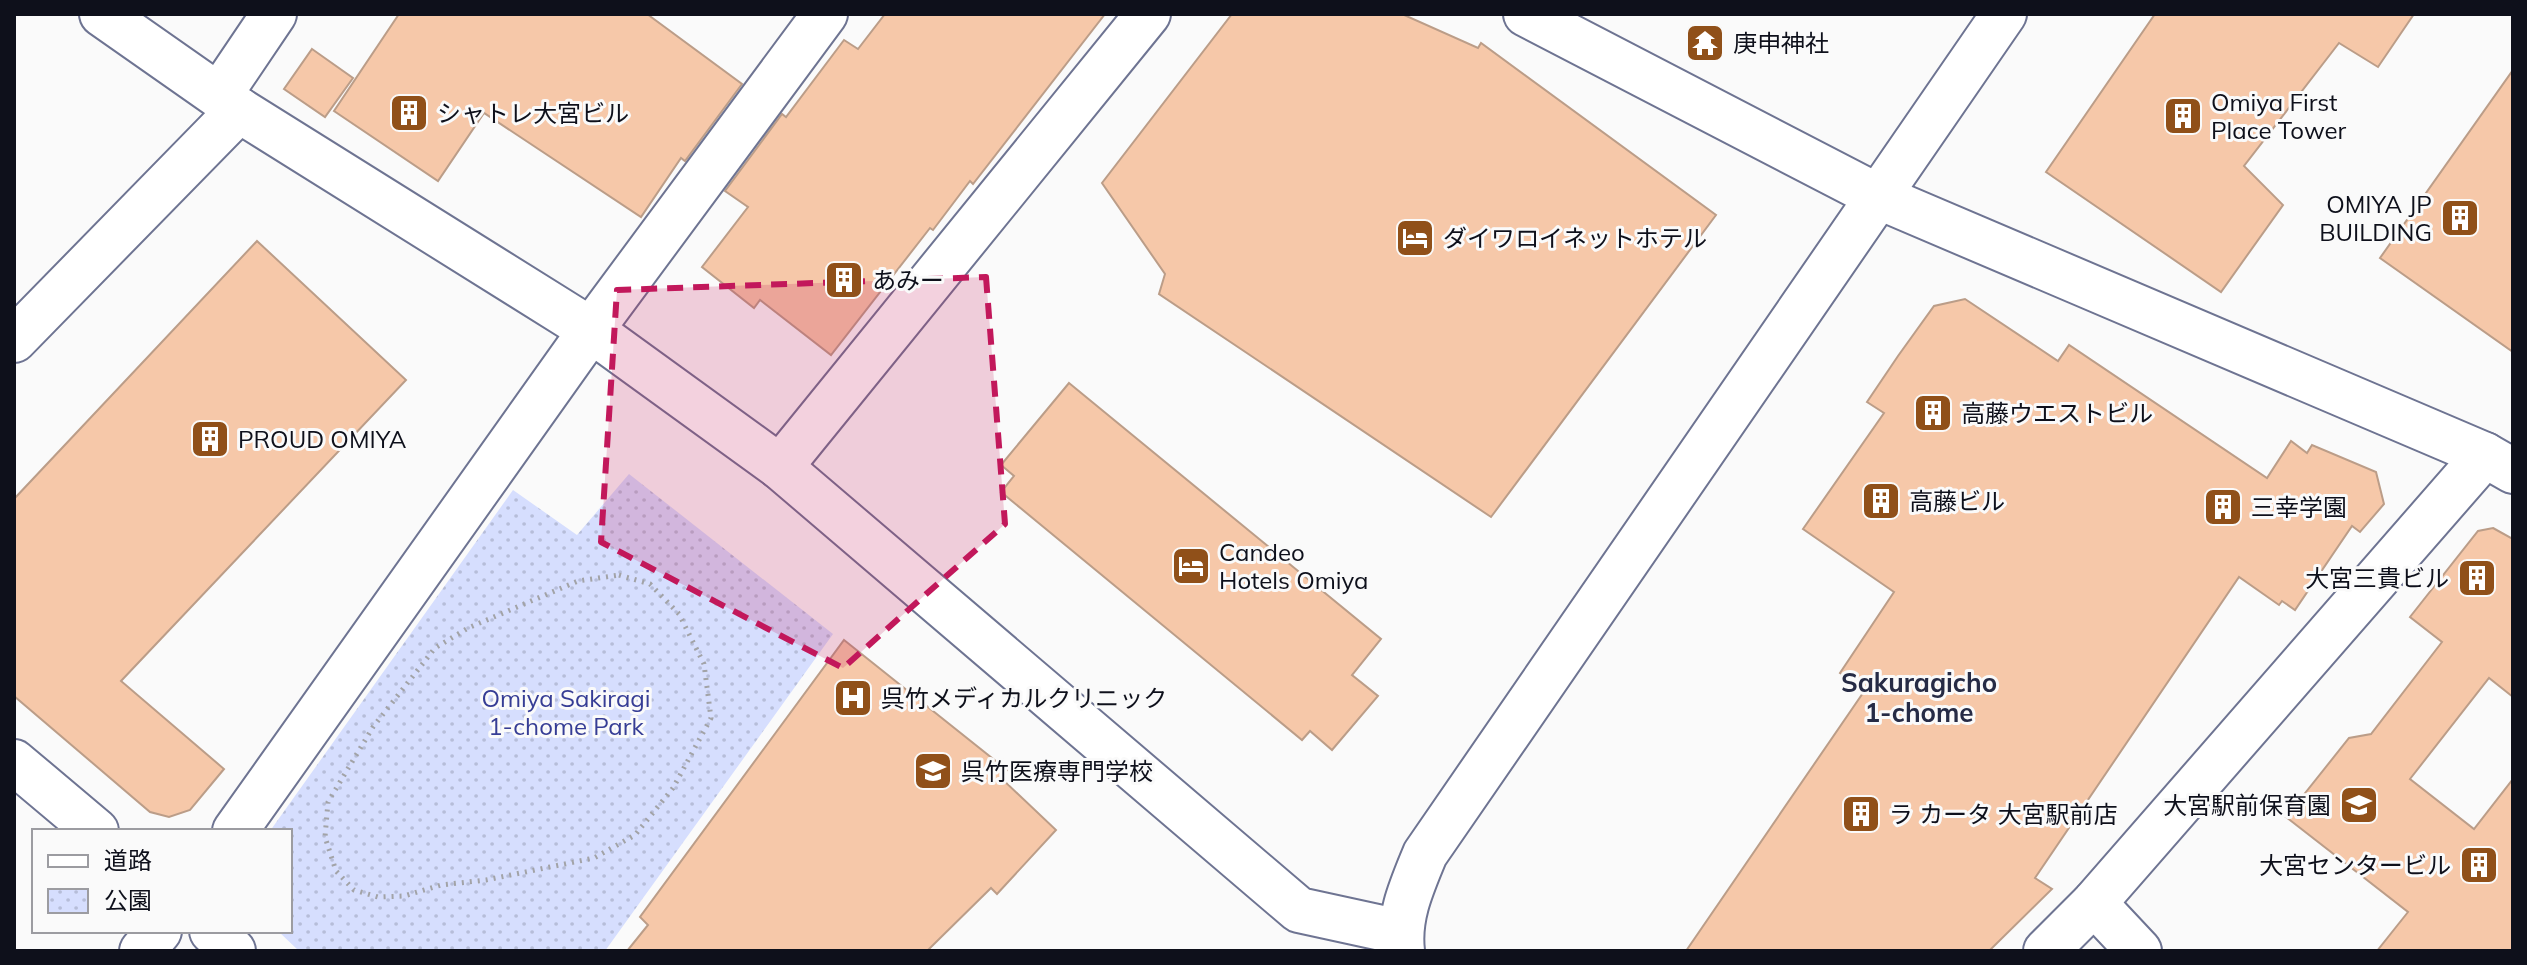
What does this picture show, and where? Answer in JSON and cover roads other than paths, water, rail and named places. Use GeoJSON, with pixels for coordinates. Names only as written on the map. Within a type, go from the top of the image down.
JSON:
{"type":"FeatureCollection","features":[{"type":"Feature","properties":{"kind":"street"},"geometry":{"type":"LineString","coordinates":[[102,14],[230,102],[591,330],[780,467],[1299,910],[1401,942],[1408,896],[1425,854],[2004,14]]}},
{"type":"Feature","properties":{"kind":"street"},"geometry":{"type":"LineString","coordinates":[[14,340],[230,102],[274,14]]}},
{"type":"Feature","properties":{"kind":"street"},"geometry":{"type":"LineString","coordinates":[[236,829],[591,330],[825,14]]}},
{"type":"Feature","properties":{"kind":"street"},"geometry":{"type":"LineString","coordinates":[[780,467],[1148,14]]}},
{"type":"Feature","properties":{"kind":"street"},"geometry":{"type":"LineString","coordinates":[[1526,14],[1877,196],[2499,463],[2094,903],[2046,951]]}},
{"type":"Feature","properties":{"kind":"street"},"geometry":{"type":"LineString","coordinates":[[14,762],[94,829]]}},
{"type":"Feature","properties":{"kind":"street"},"geometry":{"type":"LineString","coordinates":[[2094,903],[2139,951]]}},
{"type":"Feature","properties":{"kind":"street"},"geometry":{"type":"LineString","coordinates":[[142,951],[157,933]]}},
{"type":"Feature","properties":{"kind":"street"},"geometry":{"type":"LineString","coordinates":[[214,933],[233,951]]}},
{"type":"Feature","properties":{"kind":"place","name":"庚申神社"},"geometry":{"type":"Point","coordinates":[1705,43]}},
{"type":"Feature","properties":{"kind":"place","name":"シャトレ大宮ビル"},"geometry":{"type":"Point","coordinates":[409,113]}},
{"type":"Feature","properties":{"kind":"place","name":"Omiya First Place Tower"},"geometry":{"type":"Point","coordinates":[2183,116]}},
{"type":"Feature","properties":{"kind":"place","name":"OMIYA JP BUILDING"},"geometry":{"type":"Point","coordinates":[2460,218]}},
{"type":"Feature","properties":{"kind":"place","name":"ダイワロイネットホテル"},"geometry":{"type":"Point","coordinates":[1415,238]}},
{"type":"Feature","properties":{"kind":"place","name":"あみー"},"geometry":{"type":"Point","coordinates":[844,280]}},
{"type":"Feature","properties":{"kind":"place","name":"高藤ウエストビル"},"geometry":{"type":"Point","coordinates":[1933,413]}},
{"type":"Feature","properties":{"kind":"place","name":"PROUD OMIYA"},"geometry":{"type":"Point","coordinates":[210,439]}},
{"type":"Feature","properties":{"kind":"place","name":"高藤ビル"},"geometry":{"type":"Point","coordinates":[1881,501]}},
{"type":"Feature","properties":{"kind":"place","name":"三幸学園"},"geometry":{"type":"Point","coordinates":[2223,507]}},
{"type":"Feature","properties":{"kind":"place","name":"Candeo Hotels Omiya"},"geometry":{"type":"Point","coordinates":[1191,566]}},
{"type":"Feature","properties":{"kind":"place","name":"大宮三貴ビル"},"geometry":{"type":"Point","coordinates":[2477,578]}},
{"type":"Feature","properties":{"kind":"place","name":"呉竹メディカルクリニック"},"geometry":{"type":"Point","coordinates":[853,698]}},
{"type":"Feature","properties":{"kind":"place","name":"呉竹医療専門学校"},"geometry":{"type":"Point","coordinates":[933,771]}},
{"type":"Feature","properties":{"kind":"place","name":"大宮駅前保育園"},"geometry":{"type":"Point","coordinates":[2359,805]}},
{"type":"Feature","properties":{"kind":"place","name":"ラ カータ 大宮駅前店"},"geometry":{"type":"Point","coordinates":[1861,814]}},
{"type":"Feature","properties":{"kind":"place","name":"大宮センタービル"},"geometry":{"type":"Point","coordinates":[2479,865]}},
{"type":"Feature","properties":{"kind":"district","name":"Sakuragicho 1-chome"},"geometry":{"type":"Point","coordinates":[1919,697]}},
{"type":"Feature","properties":{"kind":"park label","name":"Omiya Sakiragi 1-chome Park"},"geometry":{"type":"Point","coordinates":[566,712]}}]}
